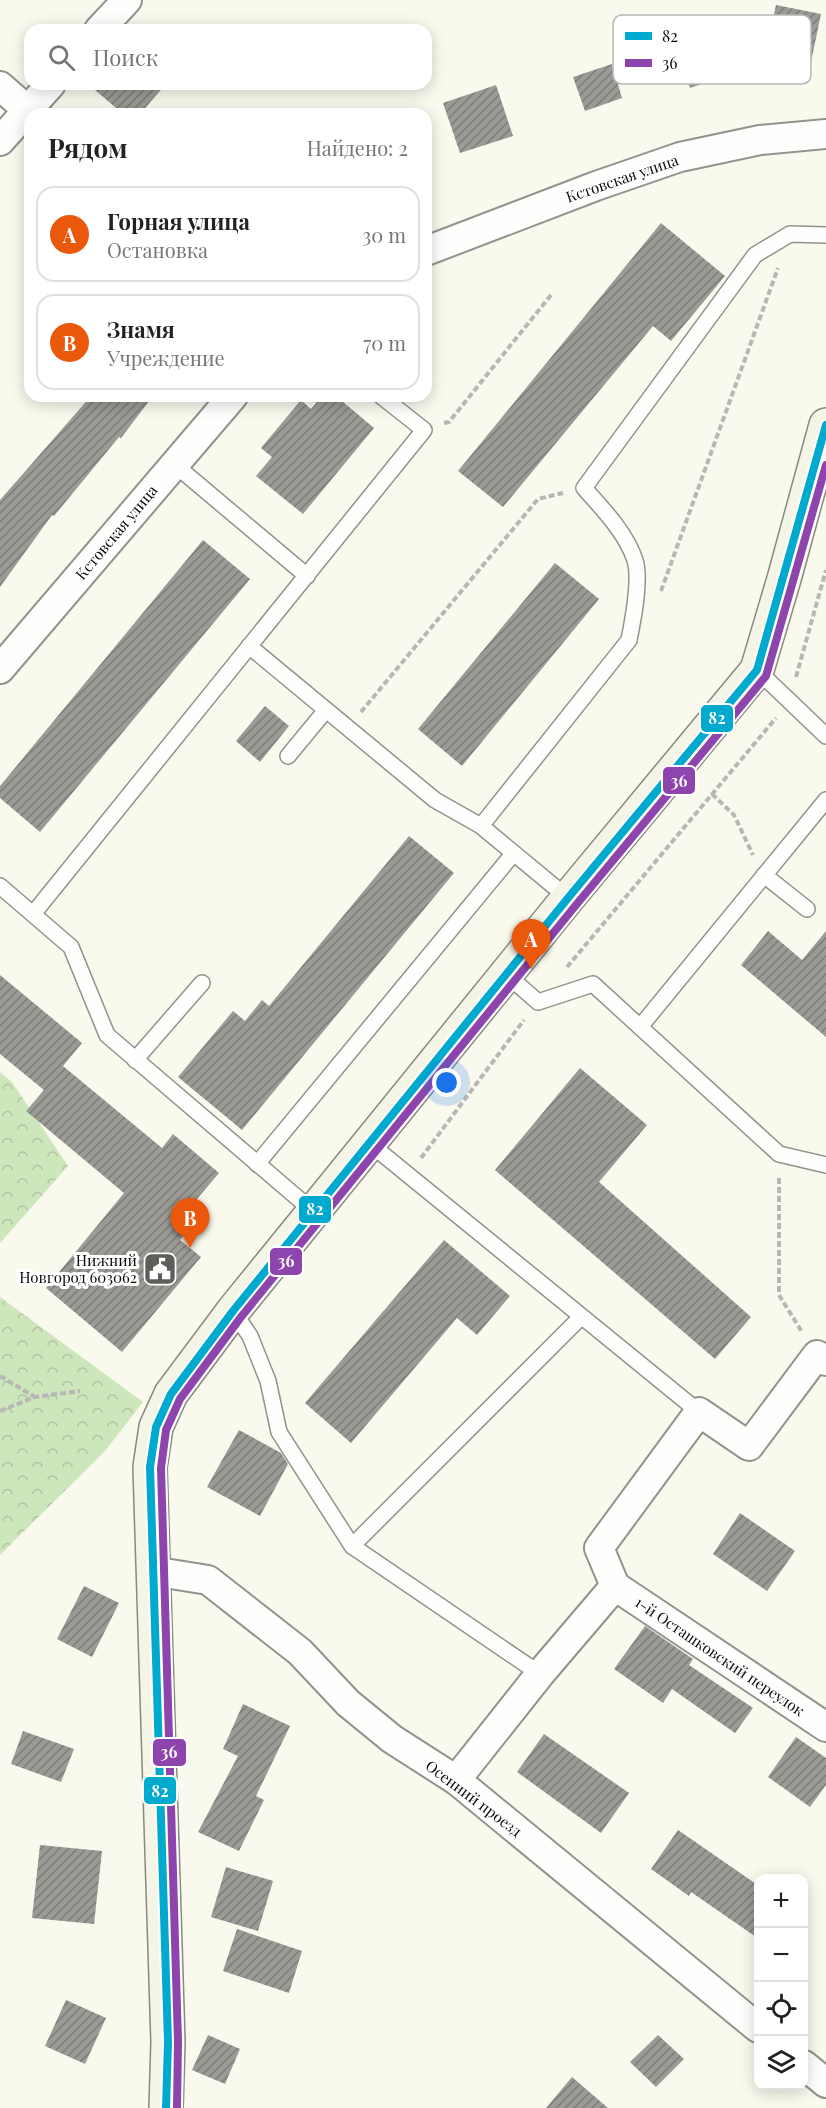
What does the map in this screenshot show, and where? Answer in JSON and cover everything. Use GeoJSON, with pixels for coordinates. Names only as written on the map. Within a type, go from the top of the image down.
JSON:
{"type":"FeatureCollection","features":[{"type":"Feature","properties":{"kind":"main road"},"geometry":{"type":"LineString","coordinates":[[166,2108],[168,2042],[150,1467],[156,1426],[171,1394],[233,1311],[756,670],[784,579],[826,425]]}},
{"type":"Feature","properties":{"kind":"street"},"geometry":{"type":"LineString","coordinates":[[105,24],[127,0]]}},
{"type":"Feature","properties":{"kind":"street"},"geometry":{"type":"LineString","coordinates":[[0,86],[25,108]]}},
{"type":"Feature","properties":{"kind":"street"},"geometry":{"type":"LineString","coordinates":[[33,108],[46,90]]}},
{"type":"Feature","properties":{"kind":"street"},"geometry":{"type":"LineString","coordinates":[[0,141],[24,118]]}},
{"type":"Feature","properties":{"kind":"street","name":"Кстовская улица"},"geometry":{"type":"LineString","coordinates":[[432,249],[596,186],[680,157],[760,140],[826,134]]}},
{"type":"Feature","properties":{"kind":"street","name":"Кстовская улица"},"geometry":{"type":"LineString","coordinates":[[0,669],[228,402]]}},
{"type":"Feature","properties":{"kind":"street"},"geometry":{"type":"LineString","coordinates":[[456,1780],[540,1674],[615,1586],[599,1548],[699,1412],[749,1446],[821,1358]]}},
{"type":"Feature","properties":{"kind":"street","name":"Осенний проезд"},"geometry":{"type":"LineString","coordinates":[[152,1571],[208,1580],[300,1652],[348,1703],[392,1739],[456,1780],[754,2024]]}},
{"type":"Feature","properties":{"kind":"street","name":"1-й Осташковский переулок"},"geometry":{"type":"LineString","coordinates":[[615,1586],[826,1727]]}},
{"type":"Feature","properties":{"kind":"street"},"geometry":{"type":"LineString","coordinates":[[808,2068],[826,2083]]}},
{"type":"Feature","properties":{"kind":"lane"},"geometry":{"type":"LineString","coordinates":[[482,826],[629,640],[636,603],[635,562],[614,521],[584,488],[755,255],[790,234],[826,235]]}},
{"type":"Feature","properties":{"kind":"lane"},"geometry":{"type":"LineString","coordinates":[[33,914],[424,430],[389,402]]}},
{"type":"Feature","properties":{"kind":"lane"},"geometry":{"type":"LineString","coordinates":[[174,464],[307,576]]}},
{"type":"Feature","properties":{"kind":"lane"},"geometry":{"type":"LineString","coordinates":[[249,646],[435,800],[482,826],[568,898]]}},
{"type":"Feature","properties":{"kind":"lane"},"geometry":{"type":"LineString","coordinates":[[756,670],[826,736]]}},
{"type":"Feature","properties":{"kind":"lane"},"geometry":{"type":"LineString","coordinates":[[288,756],[326,710]]}},
{"type":"Feature","properties":{"kind":"lane"},"geometry":{"type":"LineString","coordinates":[[640,1027],[826,800]]}},
{"type":"Feature","properties":{"kind":"lane"},"geometry":{"type":"LineString","coordinates":[[257,1164],[513,854]]}},
{"type":"Feature","properties":{"kind":"lane"},"geometry":{"type":"LineString","coordinates":[[764,875],[807,909]]}},
{"type":"Feature","properties":{"kind":"lane"},"geometry":{"type":"LineString","coordinates":[[0,886],[71,947],[107,1035],[314,1212]]}},
{"type":"Feature","properties":{"kind":"lane"},"geometry":{"type":"LineString","coordinates":[[506,974],[538,1002],[593,984],[779,1154],[826,1165]]}},
{"type":"Feature","properties":{"kind":"lane"},"geometry":{"type":"LineString","coordinates":[[135,1060],[202,982]]}},
{"type":"Feature","properties":{"kind":"lane"},"geometry":{"type":"LineString","coordinates":[[369,1143],[699,1412]]}},
{"type":"Feature","properties":{"kind":"lane"},"geometry":{"type":"LineString","coordinates":[[233,1311],[250,1336],[264,1372],[279,1432],[352,1545],[540,1674]]}},
{"type":"Feature","properties":{"kind":"lane"},"geometry":{"type":"LineString","coordinates":[[352,1545],[581,1317]]}},
{"type":"Feature","properties":{"kind":"path"},"geometry":{"type":"LineString","coordinates":[[661,592],[790,234]]}},
{"type":"Feature","properties":{"kind":"path"},"geometry":{"type":"LineString","coordinates":[[424,430],[449,422],[551,295]]}},
{"type":"Feature","properties":{"kind":"path"},"geometry":{"type":"LineString","coordinates":[[348,728],[538,500],[584,488]]}},
{"type":"Feature","properties":{"kind":"path"},"geometry":{"type":"LineString","coordinates":[[408,1175],[538,1002],[790,701],[826,570]]}},
{"type":"Feature","properties":{"kind":"path"},"geometry":{"type":"LineString","coordinates":[[712,794],[734,815],[764,875]]}},
{"type":"Feature","properties":{"kind":"path"},"geometry":{"type":"LineString","coordinates":[[779,1154],[779,1295],[821,1358]]}},
{"type":"Feature","properties":{"kind":"path"},"geometry":{"type":"LineString","coordinates":[[0,1376],[35,1397]]}},
{"type":"Feature","properties":{"kind":"path"},"geometry":{"type":"LineString","coordinates":[[0,1411],[35,1397],[80,1391]]}},
{"type":"Feature","properties":{"kind":"green space"},"geometry":{"type":"Polygon","coordinates":[[[0,1072],[12,1082],[68,1166],[0,1243],[0,1072]]]}},
{"type":"Feature","properties":{"kind":"green space"},"geometry":{"type":"Polygon","coordinates":[[[0,1297],[143,1402],[105,1451],[0,1555],[0,1297]]]}},
{"type":"Feature","properties":{"kind":"building"},"geometry":{"type":"Polygon","coordinates":[[[776,5],[821,14],[811,62],[811,15],[774,15],[776,5]]]}},
{"type":"Feature","properties":{"kind":"building"},"geometry":{"type":"Polygon","coordinates":[[[612,64],[613,84],[618,84],[622,98],[585,111],[573,77],[612,64]]]}},
{"type":"Feature","properties":{"kind":"building"},"geometry":{"type":"Polygon","coordinates":[[[689,84],[701,84],[690,88],[689,84]]]}},
{"type":"Feature","properties":{"kind":"building"},"geometry":{"type":"Polygon","coordinates":[[[496,85],[513,136],[460,153],[443,103],[496,85]]]}},
{"type":"Feature","properties":{"kind":"building"},"geometry":{"type":"Polygon","coordinates":[[[95,90],[161,90],[145,108],[116,108],[95,90]]]}},
{"type":"Feature","properties":{"kind":"building"},"geometry":{"type":"Polygon","coordinates":[[[661,223],[725,276],[671,341],[653,326],[503,507],[458,471],[661,223]]]}},
{"type":"Feature","properties":{"kind":"building"},"geometry":{"type":"Polygon","coordinates":[[[86,402],[148,402],[121,438],[119,437],[54,516],[52,515],[0,587],[0,500],[86,402]]]}},
{"type":"Feature","properties":{"kind":"building"},"geometry":{"type":"Polygon","coordinates":[[[299,402],[303,402],[311,409],[317,402],[343,402],[374,428],[303,514],[256,476],[272,457],[261,448],[299,402]]]}},
{"type":"Feature","properties":{"kind":"building"},"geometry":{"type":"Polygon","coordinates":[[[203,540],[250,579],[40,832],[0,798],[0,786],[203,540]]]}},
{"type":"Feature","properties":{"kind":"building"},"geometry":{"type":"Polygon","coordinates":[[[555,563],[599,599],[462,766],[418,729],[555,563]]]}},
{"type":"Feature","properties":{"kind":"building"},"geometry":{"type":"Polygon","coordinates":[[[265,706],[289,726],[260,762],[236,741],[265,706]]]}},
{"type":"Feature","properties":{"kind":"building"},"geometry":{"type":"Polygon","coordinates":[[[409,836],[454,873],[242,1130],[178,1077],[233,1011],[245,1021],[262,1000],[269,1006],[409,836]]]}},
{"type":"Feature","properties":{"kind":"building"},"geometry":{"type":"Polygon","coordinates":[[[768,931],[802,960],[826,931],[826,1037],[741,965],[768,931]]]}},
{"type":"Feature","properties":{"kind":"building"},"geometry":{"type":"Polygon","coordinates":[[[0,975],[82,1043],[63,1066],[162,1148],[173,1134],[219,1173],[186,1212],[196,1220],[180,1240],[201,1257],[122,1352],[46,1288],[124,1193],[26,1111],[44,1090],[0,1054],[0,975]]]}},
{"type":"Feature","properties":{"kind":"building"},"geometry":{"type":"Polygon","coordinates":[[[580,1068],[647,1125],[599,1182],[751,1317],[715,1359],[495,1170],[580,1068]]]}},
{"type":"Feature","properties":{"kind":"building"},"geometry":{"type":"Polygon","coordinates":[[[444,1240],[510,1296],[477,1335],[457,1318],[351,1443],[305,1403],[444,1240]]]}},
{"type":"Feature","properties":{"kind":"building"},"geometry":{"type":"Polygon","coordinates":[[[239,1430],[281,1453],[288,1464],[260,1516],[207,1487],[239,1430]]]}},
{"type":"Feature","properties":{"kind":"building"},"geometry":{"type":"Polygon","coordinates":[[[740,1513],[795,1551],[767,1591],[713,1554],[740,1513]]]}},
{"type":"Feature","properties":{"kind":"building"},"geometry":{"type":"Polygon","coordinates":[[[84,1586],[119,1603],[92,1657],[57,1639],[84,1586]]]}},
{"type":"Feature","properties":{"kind":"building"},"geometry":{"type":"Polygon","coordinates":[[[645,1626],[693,1659],[689,1665],[753,1708],[735,1733],[672,1689],[663,1703],[614,1669],[645,1626]]]}},
{"type":"Feature","properties":{"kind":"building"},"geometry":{"type":"Polygon","coordinates":[[[243,1704],[290,1726],[256,1796],[264,1800],[239,1851],[198,1832],[238,1756],[223,1749],[243,1704]]]}},
{"type":"Feature","properties":{"kind":"building"},"geometry":{"type":"Polygon","coordinates":[[[23,1731],[74,1749],[61,1782],[11,1764],[23,1731]]]}},
{"type":"Feature","properties":{"kind":"building"},"geometry":{"type":"Polygon","coordinates":[[[544,1734],[629,1793],[601,1833],[517,1772],[544,1734]]]}},
{"type":"Feature","properties":{"kind":"building"},"geometry":{"type":"Polygon","coordinates":[[[796,1737],[826,1758],[826,1785],[810,1807],[768,1777],[796,1737]]]}},
{"type":"Feature","properties":{"kind":"building"},"geometry":{"type":"Polygon","coordinates":[[[678,1830],[754,1883],[754,1936],[691,1892],[689,1896],[651,1869],[678,1830]]]}},
{"type":"Feature","properties":{"kind":"building"},"geometry":{"type":"Polygon","coordinates":[[[40,1845],[102,1851],[94,1924],[32,1918],[40,1845]]]}},
{"type":"Feature","properties":{"kind":"building"},"geometry":{"type":"Polygon","coordinates":[[[226,1867],[273,1881],[258,1931],[211,1917],[226,1867]]]}},
{"type":"Feature","properties":{"kind":"building"},"geometry":{"type":"Polygon","coordinates":[[[237,1929],[302,1951],[289,1993],[223,1971],[237,1929]]]}},
{"type":"Feature","properties":{"kind":"building"},"geometry":{"type":"Polygon","coordinates":[[[66,2000],[106,2018],[85,2064],[45,2046],[66,2000]]]}},
{"type":"Feature","properties":{"kind":"building"},"geometry":{"type":"Polygon","coordinates":[[[208,2035],[240,2049],[225,2084],[192,2070],[208,2035]]]}},
{"type":"Feature","properties":{"kind":"building"},"geometry":{"type":"Polygon","coordinates":[[[658,2035],[684,2059],[656,2087],[630,2062],[658,2035]]]}},
{"type":"Feature","properties":{"kind":"building"},"geometry":{"type":"Polygon","coordinates":[[[572,2077],[608,2108],[546,2108],[572,2077]]]}},
{"type":"Feature","properties":{"kind":"transit line","name":"82"},"geometry":{"type":"LineString","coordinates":[[166,2108],[168,2042],[150,1467],[156,1427],[171,1394],[233,1311],[568,898],[757,670],[826,425]]}},
{"type":"Feature","properties":{"kind":"transit line","name":"36"},"geometry":{"type":"LineString","coordinates":[[177,2108],[178,2042],[161,1468],[166,1430],[180,1399],[241,1317],[576,905],[766,676],[826,465]]}},
{"type":"Feature","properties":{"kind":"place","name":"Горная улица"},"geometry":{"type":"Point","coordinates":[531,969]}},
{"type":"Feature","properties":{"kind":"place","name":"Знамя"},"geometry":{"type":"Point","coordinates":[190,1248]}},
{"type":"Feature","properties":{"kind":"place","name":"Нижний Новгород 603062"},"geometry":{"type":"Point","coordinates":[160,1269]}}]}
